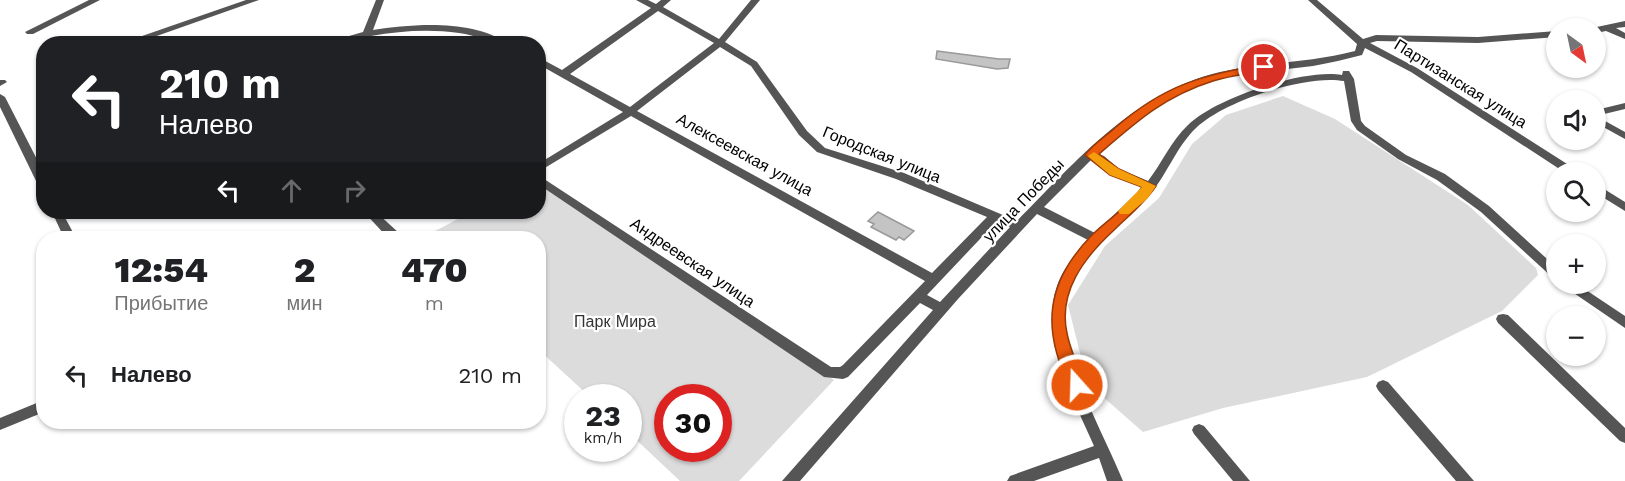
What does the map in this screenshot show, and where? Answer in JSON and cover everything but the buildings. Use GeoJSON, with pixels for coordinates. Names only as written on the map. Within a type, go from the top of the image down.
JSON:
{"type":"FeatureCollection","features":[{"type":"Feature","properties":{"kind":"street"},"geometry":{"type":"LineString","coordinates":[[30,32],[96,0]]}},
{"type":"Feature","properties":{"kind":"street"},"geometry":{"type":"LineString","coordinates":[[148,36],[255,0]]}},
{"type":"Feature","properties":{"kind":"street"},"geometry":{"type":"LineString","coordinates":[[366,36],[380,0]]}},
{"type":"Feature","properties":{"kind":"street","name":"Городская улица"},"geometry":{"type":"LineString","coordinates":[[639,0],[656,6],[754,64],[803,133],[821,150],[900,176],[1018,226]]}},
{"type":"Feature","properties":{"kind":"street"},"geometry":{"type":"LineString","coordinates":[[564,74],[667,0]]}},
{"type":"Feature","properties":{"kind":"street"},"geometry":{"type":"LineString","coordinates":[[546,164],[631,111],[720,43],[756,0]]}},
{"type":"Feature","properties":{"kind":"street","name":"Партизанская улица"},"geometry":{"type":"LineString","coordinates":[[1312,0],[1362,43],[1414,70],[1556,162]]}},
{"type":"Feature","properties":{"kind":"street"},"geometry":{"type":"LineString","coordinates":[[1608,28],[1625,24]]}},
{"type":"Feature","properties":{"kind":"street"},"geometry":{"type":"LineString","coordinates":[[1608,28],[1625,36]]}},
{"type":"Feature","properties":{"kind":"street"},"geometry":{"type":"LineString","coordinates":[[353,36],[367,32],[458,30],[488,36]]}},
{"type":"Feature","properties":{"kind":"street"},"geometry":{"type":"LineString","coordinates":[[158,36],[163,31]]}},
{"type":"Feature","properties":{"kind":"street","name":"улица Победы"},"geometry":{"type":"LineString","coordinates":[[790,481],[1018,226],[1091,155],[1148,106],[1179,89],[1246,70],[1337,60],[1359,53],[1362,43],[1376,38],[1478,40],[1546,35]]}},
{"type":"Feature","properties":{"kind":"street"},"geometry":{"type":"LineString","coordinates":[[1337,60],[1349,79],[1356,121],[1361,128],[1394,152],[1441,177],[1485,209],[1546,265]]}},
{"type":"Feature","properties":{"kind":"street","name":"Алексеевская улица"},"geometry":{"type":"LineString","coordinates":[[546,64],[934,280]]}},
{"type":"Feature","properties":{"kind":"street"},"geometry":{"type":"LineString","coordinates":[[1115,481],[1059,332],[1059,300],[1069,273],[1096,239],[1144,195],[1191,126],[1216,109],[1284,85],[1328,76],[1349,79]]}},
{"type":"Feature","properties":{"kind":"street"},"geometry":{"type":"LineString","coordinates":[[0,97],[36,169]]}},
{"type":"Feature","properties":{"kind":"street"},"geometry":{"type":"LineString","coordinates":[[1606,111],[1625,106]]}},
{"type":"Feature","properties":{"kind":"street"},"geometry":{"type":"LineString","coordinates":[[1606,125],[1625,136]]}},
{"type":"Feature","properties":{"kind":"street"},"geometry":{"type":"LineString","coordinates":[[1091,155],[1100,158],[1115,172],[1150,186]]}},
{"type":"Feature","properties":{"kind":"street","name":"Андреевская улица"},"geometry":{"type":"LineString","coordinates":[[546,183],[829,373],[843,373],[848,369],[918,296]]}},
{"type":"Feature","properties":{"kind":"street"},"geometry":{"type":"LineString","coordinates":[[1606,195],[1625,207]]}},
{"type":"Feature","properties":{"kind":"street"},"geometry":{"type":"LineString","coordinates":[[1036,208],[1096,239]]}},
{"type":"Feature","properties":{"kind":"street"},"geometry":{"type":"LineString","coordinates":[[943,309],[918,296],[995,216]]}},
{"type":"Feature","properties":{"kind":"street"},"geometry":{"type":"LineString","coordinates":[[377,219],[390,231]]}},
{"type":"Feature","properties":{"kind":"street"},"geometry":{"type":"LineString","coordinates":[[1583,294],[1625,323]]}},
{"type":"Feature","properties":{"kind":"street"},"geometry":{"type":"LineString","coordinates":[[1503,319],[1625,437]]}},
{"type":"Feature","properties":{"kind":"street"},"geometry":{"type":"LineString","coordinates":[[1383,386],[1466,481]]}},
{"type":"Feature","properties":{"kind":"street"},"geometry":{"type":"LineString","coordinates":[[0,423],[36,409]]}},
{"type":"Feature","properties":{"kind":"street"},"geometry":{"type":"LineString","coordinates":[[1199,430],[1242,481]]}},
{"type":"Feature","properties":{"kind":"street"},"geometry":{"type":"LineString","coordinates":[[1015,481],[1102,450]]}},
{"type":"Feature","properties":{"kind":"green space"},"geometry":{"type":"Polygon","coordinates":[[[1283,96],[1335,119],[1468,205],[1536,268],[1538,275],[1502,311],[1367,377],[1223,408],[1143,432],[1102,396],[1082,361],[1068,305],[1105,246],[1159,198],[1192,144],[1226,115],[1283,96]]]}},
{"type":"Feature","properties":{"kind":"green space","name":"Парк Мира"},"geometry":{"type":"Polygon","coordinates":[[[546,187],[834,380],[739,481],[680,481],[660,462],[732,462],[732,384],[654,384],[654,457],[642,445],[642,384],[576,384],[546,356],[546,231],[435,231],[458,219],[546,219],[546,187]]]}},
{"type":"Feature","properties":{"kind":"slow traffic"},"geometry":{"type":"LineString","coordinates":[[1094,156],[1100,158],[1115,172],[1150,186],[1144,195],[1124,211]]}},
{"type":"Feature","properties":{"kind":"route"},"geometry":{"type":"LineString","coordinates":[[1077,385],[1059,332],[1059,300],[1069,273],[1096,239],[1144,195],[1150,186],[1115,172],[1100,158],[1091,155],[1148,106],[1179,89],[1213,77],[1264,67]]}}]}
